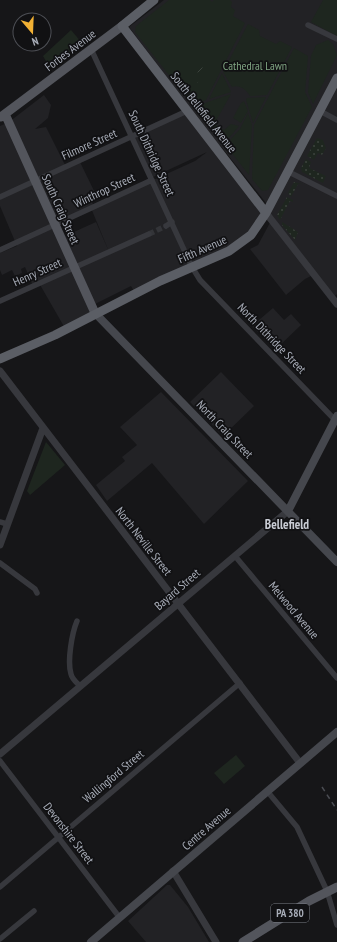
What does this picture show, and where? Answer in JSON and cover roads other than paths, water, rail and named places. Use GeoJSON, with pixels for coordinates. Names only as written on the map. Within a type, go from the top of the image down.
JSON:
{"type":"FeatureCollection","features":[{"type":"Feature","properties":{"kind":"highway","name":"Forbes Avenue"},"geometry":{"type":"LineString","coordinates":[[122,26],[154,0]]}},
{"type":"Feature","properties":{"kind":"highway","name":"South Bellefield Avenue"},"geometry":{"type":"LineString","coordinates":[[122,26],[266,213]]}},
{"type":"Feature","properties":{"kind":"highway","name":"Fifth Avenue"},"geometry":{"type":"LineString","coordinates":[[0,359],[55,335],[96,313],[238,246],[251,235],[266,213],[289,172],[337,78]]}},
{"type":"Feature","properties":{"kind":"main road","name":"Forbes Avenue"},"geometry":{"type":"LineString","coordinates":[[3,116],[122,26]]}},
{"type":"Feature","properties":{"kind":"main road","name":"South Craig Street"},"geometry":{"type":"LineString","coordinates":[[3,116],[96,313]]}},
{"type":"Feature","properties":{"kind":"main road","name":"North Craig Street"},"geometry":{"type":"LineString","coordinates":[[96,313],[337,562]]}},
{"type":"Feature","properties":{"kind":"main road","name":"Bayard Street"},"geometry":{"type":"LineString","coordinates":[[288,511],[336,420]]}},
{"type":"Feature","properties":{"kind":"main road","name":"Centre Avenue"},"geometry":{"type":"LineString","coordinates":[[90,942],[337,732]]}},
{"type":"Feature","properties":{"kind":"main road","name":"PA 380"},"geometry":{"type":"LineString","coordinates":[[243,942],[327,891],[337,887]]}},
{"type":"Feature","properties":{"kind":"street"},"geometry":{"type":"LineString","coordinates":[[308,25],[337,39]]}},
{"type":"Feature","properties":{"kind":"street","name":"South Dithridge Street"},"geometry":{"type":"LineString","coordinates":[[91,49],[192,267]]}},
{"type":"Feature","properties":{"kind":"street","name":"Filmore Street"},"geometry":{"type":"LineString","coordinates":[[0,197],[187,111]]}},
{"type":"Feature","properties":{"kind":"street"},"geometry":{"type":"LineString","coordinates":[[320,111],[337,120]]}},
{"type":"Feature","properties":{"kind":"street"},"geometry":{"type":"LineString","coordinates":[[289,172],[337,196]]}},
{"type":"Feature","properties":{"kind":"street","name":"Winthrop Street"},"geometry":{"type":"LineString","coordinates":[[0,250],[152,180]]}},
{"type":"Feature","properties":{"kind":"street"},"geometry":{"type":"LineString","coordinates":[[266,213],[337,304]]}},
{"type":"Feature","properties":{"kind":"street"},"geometry":{"type":"LineString","coordinates":[[166,226],[172,222]]}},
{"type":"Feature","properties":{"kind":"street","name":"Henry Street"},"geometry":{"type":"LineString","coordinates":[[0,301],[149,234]]}},
{"type":"Feature","properties":{"kind":"street","name":"North Dithridge Street"},"geometry":{"type":"LineString","coordinates":[[192,267],[200,280],[336,420]]}},
{"type":"Feature","properties":{"kind":"street","name":"North Neville Street"},"geometry":{"type":"LineString","coordinates":[[0,371],[300,763]]}},
{"type":"Feature","properties":{"kind":"street"},"geometry":{"type":"LineString","coordinates":[[0,545],[4,523],[43,428]]}},
{"type":"Feature","properties":{"kind":"street","name":"Bayard Street"},"geometry":{"type":"LineString","coordinates":[[0,754],[288,511]]}},
{"type":"Feature","properties":{"kind":"street","name":"Melwood Avenue"},"geometry":{"type":"LineString","coordinates":[[235,556],[337,678]]}},
{"type":"Feature","properties":{"kind":"street"},"geometry":{"type":"LineString","coordinates":[[0,563],[35,589],[37,593]]}},
{"type":"Feature","properties":{"kind":"street"},"geometry":{"type":"LineString","coordinates":[[77,621],[73,634],[69,666],[71,674],[80,686]]}},
{"type":"Feature","properties":{"kind":"street","name":"Wallingford Street"},"geometry":{"type":"LineString","coordinates":[[0,887],[240,683]]}},
{"type":"Feature","properties":{"kind":"street","name":"Devonshire Street"},"geometry":{"type":"LineString","coordinates":[[0,761],[120,918]]}},
{"type":"Feature","properties":{"kind":"street"},"geometry":{"type":"LineString","coordinates":[[267,791],[297,827],[327,891],[337,925]]}},
{"type":"Feature","properties":{"kind":"street"},"geometry":{"type":"LineString","coordinates":[[173,871],[216,942]]}},
{"type":"Feature","properties":{"kind":"street"},"geometry":{"type":"LineString","coordinates":[[0,939],[34,911]]}},
{"type":"Feature","properties":{"kind":"tunnel"},"geometry":{"type":"LineString","coordinates":[[149,234],[166,226]]}},
{"type":"Feature","properties":{"kind":"railway"},"geometry":{"type":"LineString","coordinates":[[322,787],[337,810]]}},
{"type":"Feature","properties":{"kind":"district","name":"Bellefield"},"geometry":{"type":"Point","coordinates":[287,524]}},
{"type":"Feature","properties":{"kind":"park label","name":"Cathedral Lawn"},"geometry":{"type":"Point","coordinates":[255,65]}}]}
